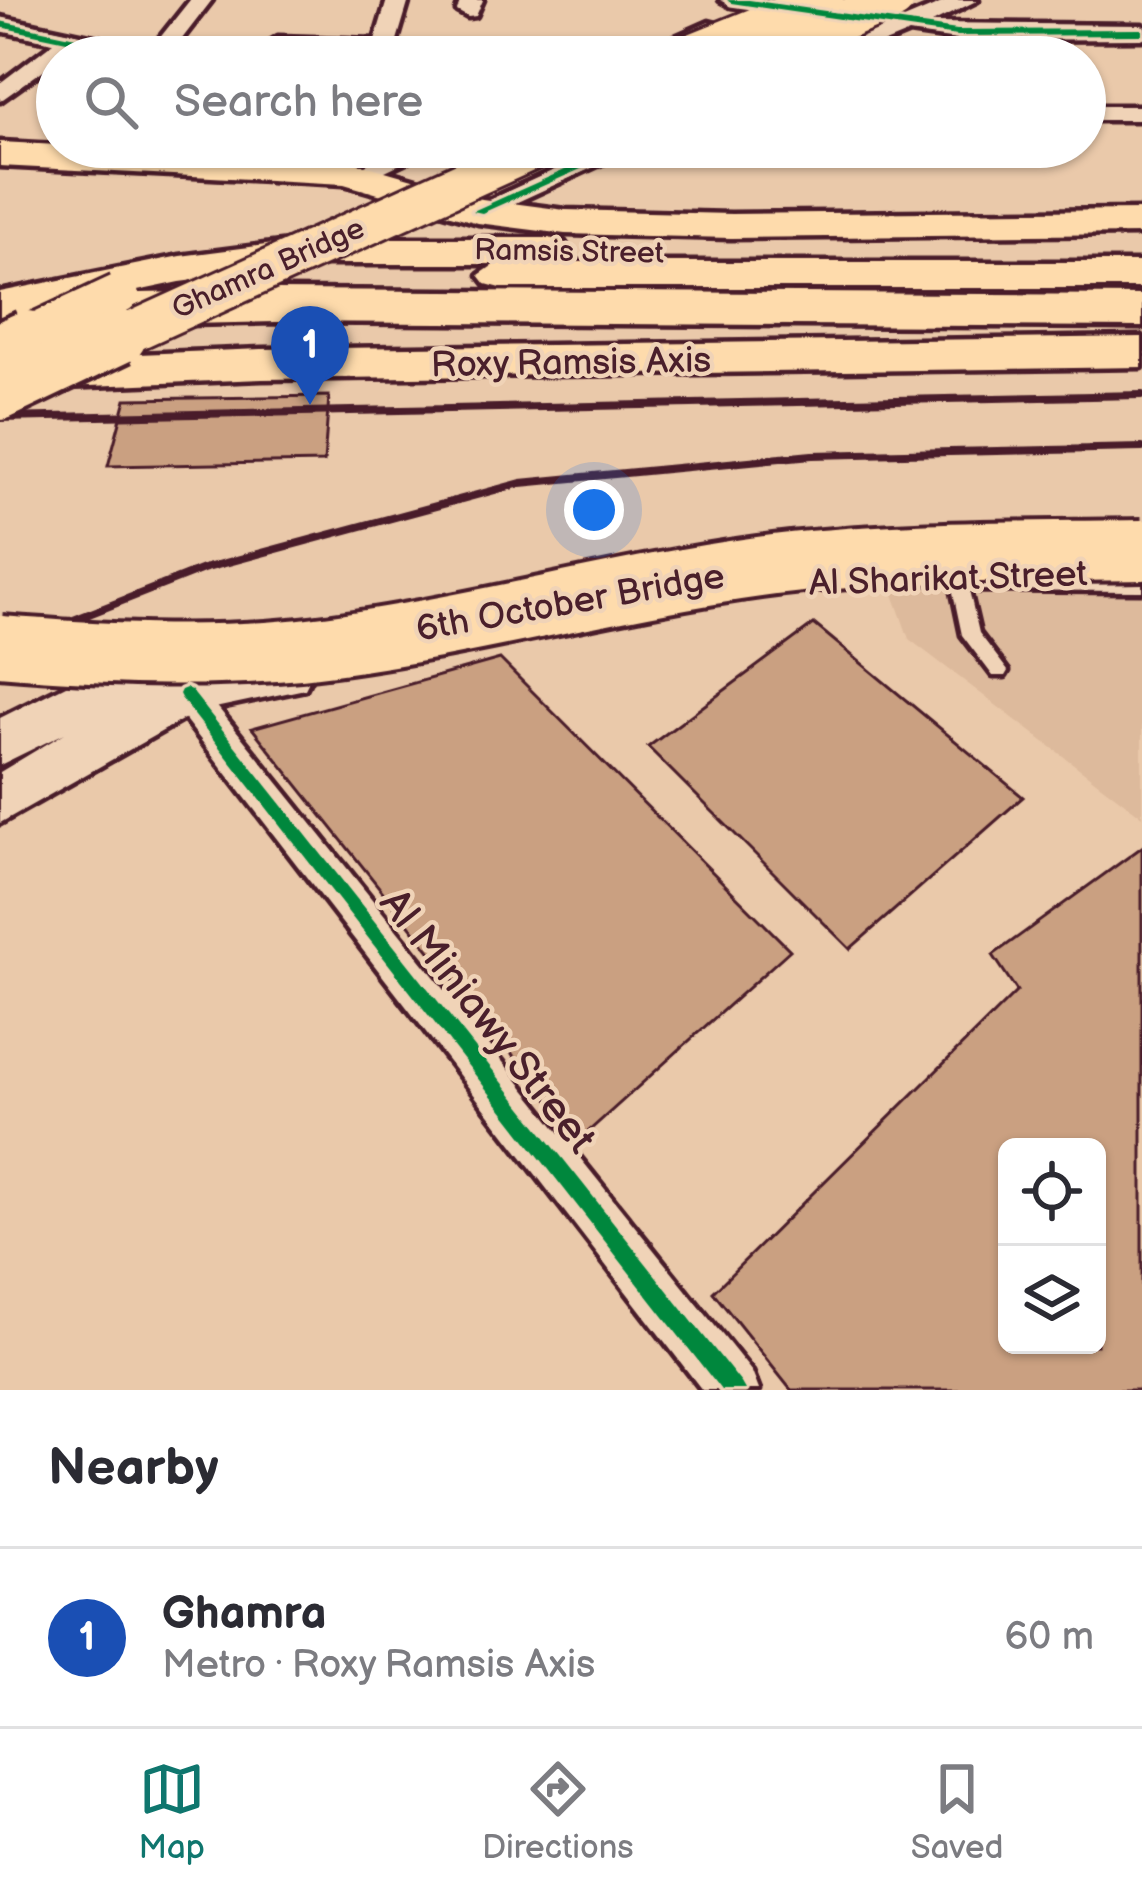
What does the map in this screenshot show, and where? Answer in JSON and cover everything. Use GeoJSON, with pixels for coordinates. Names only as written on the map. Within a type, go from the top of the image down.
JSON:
{"type":"FeatureCollection","features":[{"type":"Feature","properties":{"kind":"highway"},"geometry":{"type":"LineString","coordinates":[[0,309],[896,306],[1142,311]]}},
{"type":"Feature","properties":{"kind":"highway","name":"6th October Bridge"},"geometry":{"type":"LineString","coordinates":[[0,605],[178,616],[271,613],[655,541],[887,522],[1142,515]]}},
{"type":"Feature","properties":{"kind":"highway","name":"6th October Bridge"},"geometry":{"type":"LineString","coordinates":[[0,646],[144,657],[239,654],[385,635],[597,592],[763,566],[923,554],[1142,550]]}},
{"type":"Feature","properties":{"kind":"main road"},"geometry":{"type":"LineString","coordinates":[[734,36],[824,0]]}},
{"type":"Feature","properties":{"kind":"main road"},"geometry":{"type":"LineString","coordinates":[[832,36],[898,18]]}},
{"type":"Feature","properties":{"kind":"main road","name":"Ramsis Street"},"geometry":{"type":"LineString","coordinates":[[0,154],[36,153]]}},
{"type":"Feature","properties":{"kind":"main road","name":"Ramsis Street"},"geometry":{"type":"LineString","coordinates":[[224,168],[394,213],[478,211],[617,225],[1142,219]]}},
{"type":"Feature","properties":{"kind":"main road","name":"Ramsis Street"},"geometry":{"type":"LineString","coordinates":[[0,172],[243,175],[314,168]]}},
{"type":"Feature","properties":{"kind":"main road","name":"Ramsis Street"},"geometry":{"type":"LineString","coordinates":[[365,168],[478,211]]}},
{"type":"Feature","properties":{"kind":"main road","name":"Ghamra Bridge"},"geometry":{"type":"LineString","coordinates":[[0,349],[418,168]]}},
{"type":"Feature","properties":{"kind":"main road","name":"Ghamra Bridge"},"geometry":{"type":"LineString","coordinates":[[0,394],[244,277],[491,168]]}},
{"type":"Feature","properties":{"kind":"main road","name":"Ramsis Street"},"geometry":{"type":"LineString","coordinates":[[0,309],[227,262],[366,249],[1142,256]]}},
{"type":"Feature","properties":{"kind":"main road"},"geometry":{"type":"LineString","coordinates":[[244,277],[1142,275]]}},
{"type":"Feature","properties":{"kind":"main road","name":"Roxy Ramsis Axis"},"geometry":{"type":"LineString","coordinates":[[0,376],[262,364],[1142,352]]}},
{"type":"Feature","properties":{"kind":"main road","name":"Al Sharikat Street"},"geometry":{"type":"LineString","coordinates":[[0,743],[115,684],[170,670],[360,658],[817,569],[1142,561]]}},
{"type":"Feature","properties":{"kind":"main road","name":"Al Sharikat Street"},"geometry":{"type":"LineString","coordinates":[[0,800],[118,728],[186,694],[219,684],[801,580],[1142,572]]}},
{"type":"Feature","properties":{"kind":"main road"},"geometry":{"type":"LineString","coordinates":[[0,660],[28,663],[49,688],[71,703]]}},
{"type":"Feature","properties":{"kind":"street"},"geometry":{"type":"LineString","coordinates":[[173,36],[201,0]]}},
{"type":"Feature","properties":{"kind":"street"},"geometry":{"type":"LineString","coordinates":[[387,36],[398,0]]}},
{"type":"Feature","properties":{"kind":"street"},"geometry":{"type":"LineString","coordinates":[[868,36],[898,18],[967,0]]}},
{"type":"Feature","properties":{"kind":"street"},"geometry":{"type":"LineString","coordinates":[[684,36],[753,2],[898,18],[957,33],[1142,32]]}},
{"type":"Feature","properties":{"kind":"street"},"geometry":{"type":"LineString","coordinates":[[0,24],[58,36]]}},
{"type":"Feature","properties":{"kind":"street"},"geometry":{"type":"LineString","coordinates":[[6,85],[36,64]]}},
{"type":"Feature","properties":{"kind":"street"},"geometry":{"type":"LineString","coordinates":[[1106,113],[1142,113]]}},
{"type":"Feature","properties":{"kind":"street"},"geometry":{"type":"LineString","coordinates":[[478,211],[577,168]]}},
{"type":"Feature","properties":{"kind":"street","name":"Al Miniawy Street"},"geometry":{"type":"LineString","coordinates":[[186,694],[734,1390]]}},
{"type":"Feature","properties":{"kind":"lane"},"geometry":{"type":"LineString","coordinates":[[999,671],[971,635],[958,579],[1142,585]]}},
{"type":"Feature","properties":{"kind":"shaded area"},"geometry":{"type":"Polygon","coordinates":[[[1142,546],[1142,816],[909,639],[877,549],[1142,546]]]}},
{"type":"Feature","properties":{"kind":"building"},"geometry":{"type":"Polygon","coordinates":[[[329,396],[324,462],[108,466],[126,399],[329,396]]]}},
{"type":"Feature","properties":{"kind":"building"},"geometry":{"type":"Polygon","coordinates":[[[814,624],[1023,797],[850,949],[648,747],[814,624]]]}},
{"type":"Feature","properties":{"kind":"building"},"geometry":{"type":"Polygon","coordinates":[[[500,659],[790,950],[580,1139],[252,728],[500,659]]]}},
{"type":"Feature","properties":{"kind":"building"},"geometry":{"type":"Polygon","coordinates":[[[1142,847],[1142,1390],[791,1390],[713,1292],[1017,991],[993,955],[1142,847]]]}},
{"type":"Feature","properties":{"kind":"railway"},"geometry":{"type":"LineString","coordinates":[[0,418],[1142,395]]}},
{"type":"Feature","properties":{"kind":"railway"},"geometry":{"type":"LineString","coordinates":[[0,649],[203,569],[521,483],[812,455],[1142,448]]}},
{"type":"Feature","properties":{"kind":"cycle path"},"geometry":{"type":"LineString","coordinates":[[731,0],[957,33],[1142,32]]}},
{"type":"Feature","properties":{"kind":"cycle path"},"geometry":{"type":"LineString","coordinates":[[0,24],[57,36]]}},
{"type":"Feature","properties":{"kind":"cycle path"},"geometry":{"type":"LineString","coordinates":[[478,211],[577,168]]}},
{"type":"Feature","properties":{"kind":"cycle path"},"geometry":{"type":"LineString","coordinates":[[186,694],[734,1390]]}},
{"type":"Feature","properties":{"kind":"place","name":"Ghamra"},"geometry":{"type":"Point","coordinates":[310,405]}}]}
